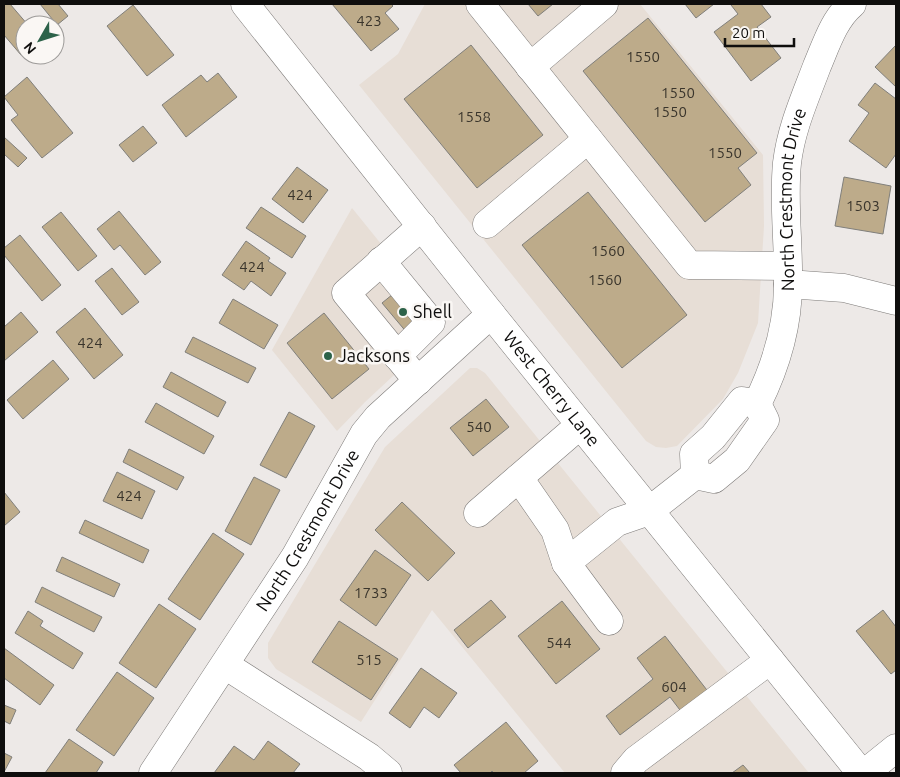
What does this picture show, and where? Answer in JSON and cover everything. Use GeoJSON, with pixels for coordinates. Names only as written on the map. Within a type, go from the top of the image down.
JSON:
{"type":"FeatureCollection","features":[{"type":"Feature","properties":{"kind":"street","name":"West Cherry Lane"},"geometry":{"type":"LineString","coordinates":[[245,4],[491,314],[861,773]]}},
{"type":"Feature","properties":{"kind":"street"},"geometry":{"type":"LineString","coordinates":[[480,4],[689,265],[788,275],[896,301]]}},
{"type":"Feature","properties":{"kind":"street"},"geometry":{"type":"LineString","coordinates":[[530,66],[604,4]]}},
{"type":"Feature","properties":{"kind":"street","name":"North Crestmont Drive"},"geometry":{"type":"LineString","coordinates":[[566,563],[617,522],[649,511],[695,475],[714,478],[737,460],[765,420],[757,404],[768,381],[783,328],[788,275],[786,190],[791,138],[828,39],[844,6]]}},
{"type":"Feature","properties":{"kind":"street"},"geometry":{"type":"LineString","coordinates":[[487,224],[588,139]]}},
{"type":"Feature","properties":{"kind":"street"},"geometry":{"type":"LineString","coordinates":[[418,381],[346,292],[422,226]]}},
{"type":"Feature","properties":{"kind":"street"},"geometry":{"type":"LineString","coordinates":[[381,261],[431,322],[398,356]]}},
{"type":"Feature","properties":{"kind":"street","name":"North Crestmont Drive"},"geometry":{"type":"LineString","coordinates":[[153,773],[295,557],[364,434],[378,417],[491,314]]}},
{"type":"Feature","properties":{"kind":"street"},"geometry":{"type":"LineString","coordinates":[[478,513],[580,425]]}},
{"type":"Feature","properties":{"kind":"street"},"geometry":{"type":"LineString","coordinates":[[519,478],[555,530],[566,563],[609,620]]}},
{"type":"Feature","properties":{"kind":"street"},"geometry":{"type":"LineString","coordinates":[[625,773],[636,760],[770,660]]}},
{"type":"Feature","properties":{"kind":"street"},"geometry":{"type":"LineString","coordinates":[[225,665],[369,758],[388,773]]}},
{"type":"Feature","properties":{"kind":"street"},"geometry":{"type":"LineString","coordinates":[[865,773],[896,748]]}},
{"type":"Feature","properties":{"kind":"shaded area"},"geometry":{"type":"Polygon","coordinates":[[[425,4],[640,4],[763,155],[764,226],[758,323],[738,373],[723,399],[677,446],[656,447],[646,441],[359,85],[398,54],[425,4]]]}},
{"type":"Feature","properties":{"kind":"shaded area"},"geometry":{"type":"Polygon","coordinates":[[[352,208],[436,312],[435,337],[365,402],[337,431],[272,350],[352,208]]]}},
{"type":"Feature","properties":{"kind":"shaded area"},"geometry":{"type":"Polygon","coordinates":[[[470,368],[477,368],[485,373],[809,773],[565,773],[432,610],[361,722],[276,669],[268,658],[268,643],[385,447],[470,368]]]}},
{"type":"Feature","properties":{"kind":"building"},"geometry":{"type":"Polygon","coordinates":[[[10,4],[19,15],[15,15],[15,48],[4,35],[4,5],[10,4]]]}},
{"type":"Feature","properties":{"kind":"building"},"geometry":{"type":"Polygon","coordinates":[[[40,4],[58,4],[68,16],[65,18],[65,15],[49,15],[40,4]]]}},
{"type":"Feature","properties":{"kind":"building"},"geometry":{"type":"Polygon","coordinates":[[[332,4],[391,4],[393,6],[385,13],[399,29],[371,51],[332,4]]]}},
{"type":"Feature","properties":{"kind":"building"},"geometry":{"type":"Polygon","coordinates":[[[528,4],[553,4],[538,16],[528,4]]]}},
{"type":"Feature","properties":{"kind":"building"},"geometry":{"type":"Polygon","coordinates":[[[685,4],[714,4],[696,18],[685,4]]]}},
{"type":"Feature","properties":{"kind":"building"},"geometry":{"type":"Polygon","coordinates":[[[761,4],[771,17],[757,27],[781,58],[751,81],[714,32],[738,14],[731,5],[761,4]]]}},
{"type":"Feature","properties":{"kind":"building"},"geometry":{"type":"Polygon","coordinates":[[[133,5],[174,55],[147,76],[107,26],[133,5]]]}},
{"type":"Feature","properties":{"kind":"building"},"geometry":{"type":"Polygon","coordinates":[[[648,18],[757,153],[738,168],[751,185],[705,222],[583,71],[648,18]]]}},
{"type":"Feature","properties":{"kind":"building"},"geometry":{"type":"Polygon","coordinates":[[[471,45],[543,135],[477,188],[404,99],[471,45]]]}},
{"type":"Feature","properties":{"kind":"building"},"geometry":{"type":"Polygon","coordinates":[[[896,45],[896,87],[875,67],[896,45]]]}},
{"type":"Feature","properties":{"kind":"building"},"geometry":{"type":"Polygon","coordinates":[[[218,73],[237,97],[186,137],[162,105],[201,75],[207,82],[218,73]]]}},
{"type":"Feature","properties":{"kind":"building"},"geometry":{"type":"Polygon","coordinates":[[[27,77],[73,133],[42,158],[11,120],[18,115],[4,97],[27,77]]]}},
{"type":"Feature","properties":{"kind":"building"},"geometry":{"type":"Polygon","coordinates":[[[875,83],[896,99],[896,154],[886,168],[849,141],[869,113],[858,105],[875,83]]]}},
{"type":"Feature","properties":{"kind":"building"},"geometry":{"type":"Polygon","coordinates":[[[143,126],[157,143],[133,162],[119,145],[143,126]]]}},
{"type":"Feature","properties":{"kind":"building"},"geometry":{"type":"Polygon","coordinates":[[[4,137],[27,158],[18,167],[4,154],[4,137]]]}},
{"type":"Feature","properties":{"kind":"building"},"geometry":{"type":"Polygon","coordinates":[[[297,167],[328,190],[303,223],[272,199],[297,167]]]}},
{"type":"Feature","properties":{"kind":"building"},"geometry":{"type":"Polygon","coordinates":[[[844,177],[891,186],[883,234],[835,226],[844,177]]]}},
{"type":"Feature","properties":{"kind":"building"},"geometry":{"type":"Polygon","coordinates":[[[588,192],[687,315],[622,368],[522,245],[588,192]]]}},
{"type":"Feature","properties":{"kind":"building"},"geometry":{"type":"Polygon","coordinates":[[[261,207],[306,236],[292,258],[246,228],[261,207]]]}},
{"type":"Feature","properties":{"kind":"building"},"geometry":{"type":"Polygon","coordinates":[[[119,211],[161,262],[145,275],[120,245],[114,250],[97,229],[119,211]]]}},
{"type":"Feature","properties":{"kind":"building"},"geometry":{"type":"Polygon","coordinates":[[[61,212],[97,256],[78,271],[42,227],[61,212]]]}},
{"type":"Feature","properties":{"kind":"building"},"geometry":{"type":"Polygon","coordinates":[[[20,235],[61,285],[42,301],[4,255],[4,248],[20,235]]]}},
{"type":"Feature","properties":{"kind":"building"},"geometry":{"type":"Polygon","coordinates":[[[246,241],[270,258],[268,261],[286,273],[271,296],[251,281],[244,290],[222,275],[246,241]]]}},
{"type":"Feature","properties":{"kind":"building"},"geometry":{"type":"Polygon","coordinates":[[[112,268],[139,302],[122,315],[95,281],[112,268]]]}},
{"type":"Feature","properties":{"kind":"building","name":"Shell"},"geometry":{"type":"Polygon","coordinates":[[[398,290],[424,321],[408,334],[382,303],[398,290]]]}},
{"type":"Feature","properties":{"kind":"building"},"geometry":{"type":"Polygon","coordinates":[[[233,299],[278,325],[264,349],[219,323],[233,299]]]}},
{"type":"Feature","properties":{"kind":"building"},"geometry":{"type":"Polygon","coordinates":[[[85,308],[123,355],[94,379],[56,332],[85,308]]]}},
{"type":"Feature","properties":{"kind":"building"},"geometry":{"type":"Polygon","coordinates":[[[21,312],[38,332],[4,361],[4,327],[21,312]]]}},
{"type":"Feature","properties":{"kind":"building","name":"Jacksons"},"geometry":{"type":"Polygon","coordinates":[[[324,313],[369,369],[332,399],[287,343],[324,313]]]}},
{"type":"Feature","properties":{"kind":"building"},"geometry":{"type":"Polygon","coordinates":[[[193,337],[256,368],[248,383],[185,352],[193,337]]]}},
{"type":"Feature","properties":{"kind":"building"},"geometry":{"type":"Polygon","coordinates":[[[53,360],[69,379],[23,419],[7,400],[53,360]]]}},
{"type":"Feature","properties":{"kind":"building"},"geometry":{"type":"Polygon","coordinates":[[[171,372],[226,402],[218,417],[163,387],[171,372]]]}},
{"type":"Feature","properties":{"kind":"building"},"geometry":{"type":"Polygon","coordinates":[[[486,399],[509,427],[473,456],[450,428],[486,399]]]}},
{"type":"Feature","properties":{"kind":"building"},"geometry":{"type":"Polygon","coordinates":[[[156,403],[214,436],[204,454],[145,422],[156,403]]]}},
{"type":"Feature","properties":{"kind":"building"},"geometry":{"type":"Polygon","coordinates":[[[289,412],[315,426],[286,478],[260,465],[289,412]]]}},
{"type":"Feature","properties":{"kind":"building"},"geometry":{"type":"Polygon","coordinates":[[[129,449],[184,477],[177,490],[123,462],[129,449]]]}},
{"type":"Feature","properties":{"kind":"building"},"geometry":{"type":"Polygon","coordinates":[[[117,472],[155,491],[142,519],[103,501],[117,472]]]}},
{"type":"Feature","properties":{"kind":"building"},"geometry":{"type":"Polygon","coordinates":[[[254,477],[280,490],[251,545],[225,531],[254,477]]]}},
{"type":"Feature","properties":{"kind":"building"},"geometry":{"type":"Polygon","coordinates":[[[4,492],[20,512],[4,526],[4,492]]]}},
{"type":"Feature","properties":{"kind":"building"},"geometry":{"type":"Polygon","coordinates":[[[402,502],[455,553],[428,581],[375,530],[402,502]]]}},
{"type":"Feature","properties":{"kind":"building"},"geometry":{"type":"Polygon","coordinates":[[[85,520],[149,550],[143,563],[79,533],[85,520]]]}},
{"type":"Feature","properties":{"kind":"building"},"geometry":{"type":"Polygon","coordinates":[[[213,533],[244,554],[200,620],[168,599],[213,533]]]}},
{"type":"Feature","properties":{"kind":"building"},"geometry":{"type":"Polygon","coordinates":[[[375,550],[411,575],[376,626],[340,600],[375,550]]]}},
{"type":"Feature","properties":{"kind":"building"},"geometry":{"type":"Polygon","coordinates":[[[62,557],[120,584],[114,597],[56,571],[62,557]]]}},
{"type":"Feature","properties":{"kind":"building"},"geometry":{"type":"Polygon","coordinates":[[[42,587],[102,617],[94,632],[35,602],[42,587]]]}},
{"type":"Feature","properties":{"kind":"building"},"geometry":{"type":"Polygon","coordinates":[[[491,600],[506,617],[468,648],[454,630],[491,600]]]}},
{"type":"Feature","properties":{"kind":"building"},"geometry":{"type":"Polygon","coordinates":[[[562,601],[600,649],[556,684],[518,636],[562,601]]]}},
{"type":"Feature","properties":{"kind":"building"},"geometry":{"type":"Polygon","coordinates":[[[159,604],[196,629],[156,688],[119,663],[159,604]]]}},
{"type":"Feature","properties":{"kind":"building"},"geometry":{"type":"Polygon","coordinates":[[[883,610],[896,627],[896,670],[891,674],[856,631],[883,610]]]}},
{"type":"Feature","properties":{"kind":"building"},"geometry":{"type":"Polygon","coordinates":[[[28,611],[43,621],[40,626],[83,653],[73,669],[15,633],[28,611]]]}},
{"type":"Feature","properties":{"kind":"building"},"geometry":{"type":"Polygon","coordinates":[[[339,621],[398,659],[371,700],[312,662],[339,621]]]}},
{"type":"Feature","properties":{"kind":"building"},"geometry":{"type":"Polygon","coordinates":[[[665,636],[710,694],[683,714],[670,697],[620,735],[606,716],[653,679],[637,658],[665,636]]]}},
{"type":"Feature","properties":{"kind":"building"},"geometry":{"type":"Polygon","coordinates":[[[4,648],[54,685],[40,705],[4,678],[4,648]]]}},
{"type":"Feature","properties":{"kind":"building"},"geometry":{"type":"Polygon","coordinates":[[[421,668],[457,693],[439,718],[424,707],[410,728],[389,713],[421,668]]]}},
{"type":"Feature","properties":{"kind":"building"},"geometry":{"type":"Polygon","coordinates":[[[117,672],[154,698],[114,756],[76,730],[117,672]]]}},
{"type":"Feature","properties":{"kind":"building"},"geometry":{"type":"Polygon","coordinates":[[[4,705],[16,710],[10,724],[4,721],[4,705]]]}},
{"type":"Feature","properties":{"kind":"building"},"geometry":{"type":"Polygon","coordinates":[[[506,722],[538,761],[524,773],[494,773],[492,771],[490,773],[461,773],[454,765],[506,722]]]}},
{"type":"Feature","properties":{"kind":"building"},"geometry":{"type":"Polygon","coordinates":[[[69,739],[103,762],[96,773],[45,773],[69,739]]]}},
{"type":"Feature","properties":{"kind":"building"},"geometry":{"type":"Polygon","coordinates":[[[268,741],[300,764],[293,773],[214,773],[234,746],[254,760],[268,741]]]}},
{"type":"Feature","properties":{"kind":"building"},"geometry":{"type":"Polygon","coordinates":[[[4,753],[12,757],[4,772],[4,753]]]}},
{"type":"Feature","properties":{"kind":"building"},"geometry":{"type":"Polygon","coordinates":[[[743,765],[750,773],[732,773],[743,765]]]}},
{"type":"Feature","properties":{"kind":"place","name":"Shell"},"geometry":{"type":"Point","coordinates":[403,312]}},
{"type":"Feature","properties":{"kind":"place","name":"Jacksons"},"geometry":{"type":"Point","coordinates":[328,356]}}]}
